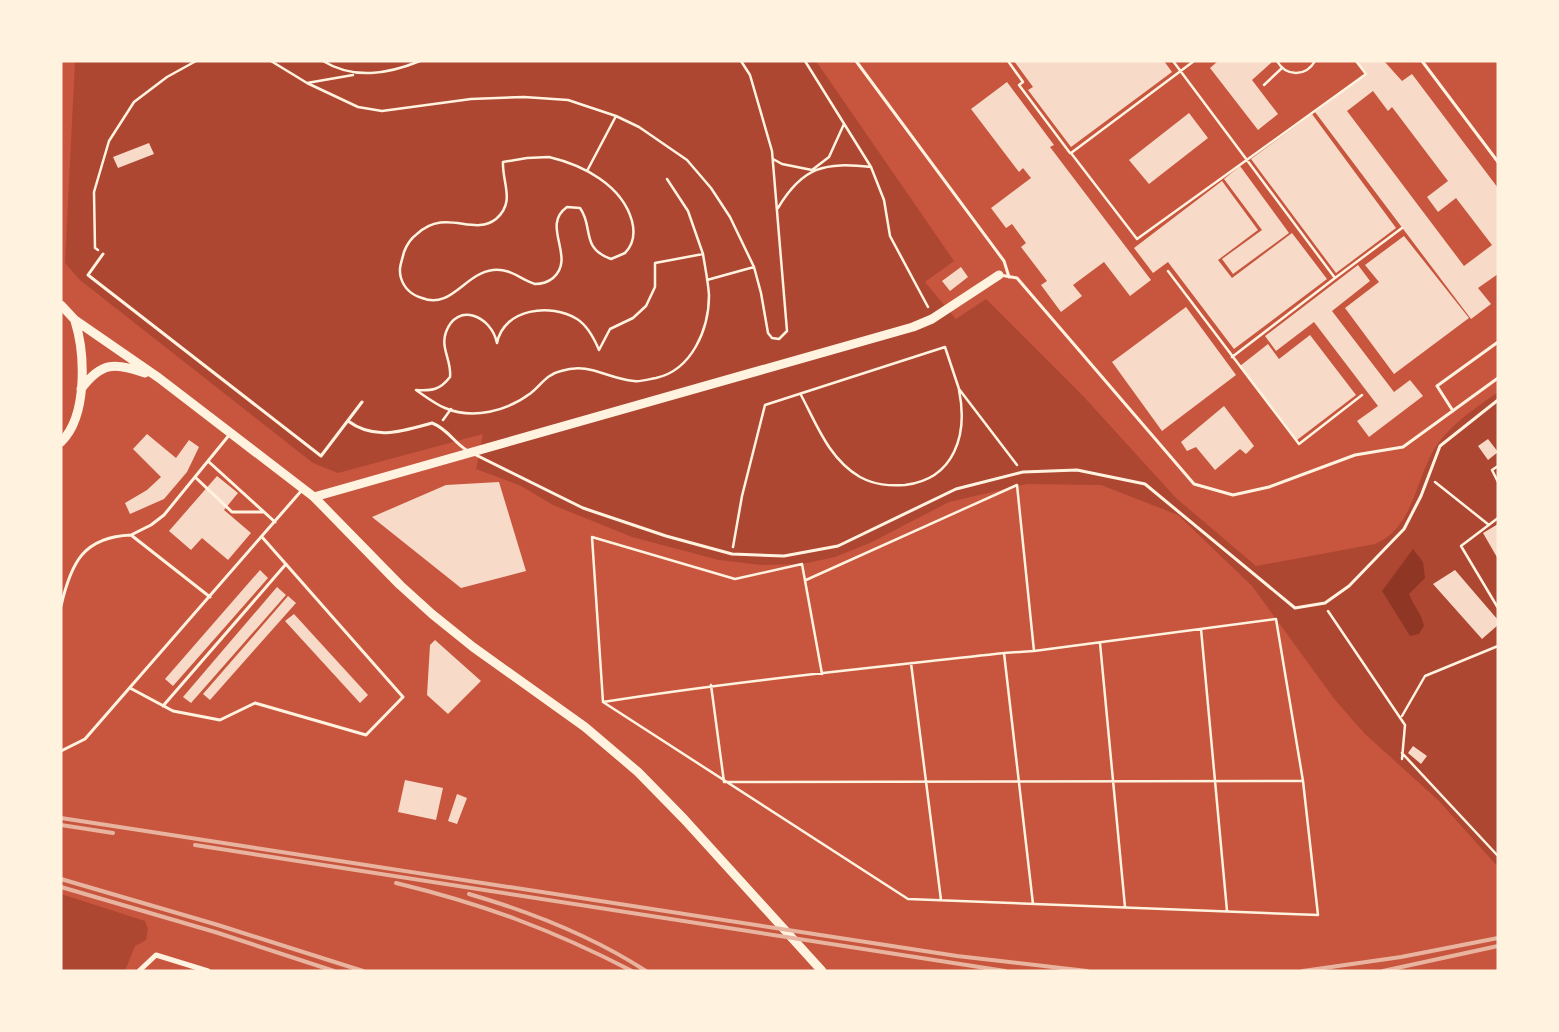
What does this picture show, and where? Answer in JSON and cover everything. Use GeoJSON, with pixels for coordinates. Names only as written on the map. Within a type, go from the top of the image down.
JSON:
{"type":"FeatureCollection","features":[{"type":"Feature","properties":{"kind":"street"},"geometry":{"type":"LineString","coordinates":[[314,497],[913,327],[932,319],[999,275]]}},
{"type":"Feature","properties":{"kind":"street"},"geometry":{"type":"LineString","coordinates":[[61,305],[74,320],[159,378],[314,497],[400,585],[432,614],[473,647],[585,727],[638,772],[698,833],[822,971]]}},
{"type":"Feature","properties":{"kind":"street"},"geometry":{"type":"LineString","coordinates":[[61,442],[72,429],[80,390],[82,353],[74,320]]}},
{"type":"Feature","properties":{"kind":"street"},"geometry":{"type":"LineString","coordinates":[[80,390],[92,374],[100,368],[112,366],[131,368],[159,378]]}},
{"type":"Feature","properties":{"kind":"street"},"geometry":{"type":"LineString","coordinates":[[139,971],[156,955],[208,971]]}},
{"type":"Feature","properties":{"kind":"lane"},"geometry":{"type":"LineString","coordinates":[[856,61],[1004,261],[1009,277]]}},
{"type":"Feature","properties":{"kind":"lane"},"geometry":{"type":"LineString","coordinates":[[1422,61],[1498,162]]}},
{"type":"Feature","properties":{"kind":"lane"},"geometry":{"type":"LineString","coordinates":[[104,254],[88,275],[321,456],[362,402]]}},
{"type":"Feature","properties":{"kind":"lane"},"geometry":{"type":"LineString","coordinates":[[999,275],[1016,278],[1194,484],[1233,495],[1269,487],[1355,455],[1402,447],[1498,378]]}},
{"type":"Feature","properties":{"kind":"lane"},"geometry":{"type":"LineString","coordinates":[[1453,411],[1437,386],[1498,342]]}},
{"type":"Feature","properties":{"kind":"lane"},"geometry":{"type":"LineString","coordinates":[[348,421],[355,426],[390,434],[432,423],[447,431],[459,446],[583,508],[666,536],[732,554],[784,556],[838,546],[956,489],[1023,472],[1078,470],[1145,484],[1294,608],[1325,604],[1349,586],[1404,529],[1440,446],[1498,400]]}},
{"type":"Feature","properties":{"kind":"lane"},"geometry":{"type":"LineString","coordinates":[[61,606],[67,581],[87,547],[114,536],[131,534],[151,525],[164,515],[209,462],[230,433]]}},
{"type":"Feature","properties":{"kind":"lane"},"geometry":{"type":"LineString","coordinates":[[209,462],[275,522]]}},
{"type":"Feature","properties":{"kind":"lane"},"geometry":{"type":"LineString","coordinates":[[195,478],[232,512],[263,512]]}},
{"type":"Feature","properties":{"kind":"lane"},"geometry":{"type":"LineString","coordinates":[[61,751],[85,739],[303,489]]}},
{"type":"Feature","properties":{"kind":"lane"},"geometry":{"type":"LineString","coordinates":[[131,534],[210,597]]}},
{"type":"Feature","properties":{"kind":"lane"},"geometry":{"type":"LineString","coordinates":[[130,688],[173,711],[220,720],[255,703],[366,735],[403,697],[262,537]]}},
{"type":"Feature","properties":{"kind":"lane"},"geometry":{"type":"LineString","coordinates":[[163,706],[286,564]]}},
{"type":"Feature","properties":{"kind":"path"},"geometry":{"type":"LineString","coordinates":[[104,254],[95,248],[94,192],[109,141],[134,102],[167,77],[196,61]]}},
{"type":"Feature","properties":{"kind":"path"},"geometry":{"type":"LineString","coordinates":[[271,61],[307,83],[358,107],[382,111],[471,99],[524,97],[568,100],[616,116],[639,127],[687,160],[711,188],[730,217],[754,268],[768,334],[772,338],[783,338],[788,331],[773,158],[750,75],[741,61]]}},
{"type":"Feature","properties":{"kind":"path"},"geometry":{"type":"LineString","coordinates":[[323,61],[333,67],[354,74]]}},
{"type":"Feature","properties":{"kind":"path"},"geometry":{"type":"LineString","coordinates":[[307,83],[354,74],[398,70],[420,61]]}},
{"type":"Feature","properties":{"kind":"path"},"geometry":{"type":"LineString","coordinates":[[806,61],[871,167],[884,200],[890,236],[928,308]]}},
{"type":"Feature","properties":{"kind":"path"},"geometry":{"type":"LineString","coordinates":[[1008,61],[1023,82],[1019,85],[1138,239],[1366,74],[1356,61]]}},
{"type":"Feature","properties":{"kind":"path"},"geometry":{"type":"LineString","coordinates":[[1173,61],[1335,278]]}},
{"type":"Feature","properties":{"kind":"path"},"geometry":{"type":"LineString","coordinates":[[1071,153],[1194,61]]}},
{"type":"Feature","properties":{"kind":"path"},"geometry":{"type":"LineString","coordinates":[[1277,61],[1282,68],[1293,74],[1299,74],[1310,68],[1314,61]]}},
{"type":"Feature","properties":{"kind":"path"},"geometry":{"type":"LineString","coordinates":[[1264,85],[1282,68]]}},
{"type":"Feature","properties":{"kind":"path"},"geometry":{"type":"LineString","coordinates":[[587,171],[616,116]]}},
{"type":"Feature","properties":{"kind":"path"},"geometry":{"type":"LineString","coordinates":[[778,208],[786,194],[829,157],[844,124]]}},
{"type":"Feature","properties":{"kind":"path"},"geometry":{"type":"LineString","coordinates":[[549,157],[567,161],[587,171],[620,195],[628,209],[633,226],[633,240],[625,254],[611,259],[596,252],[588,234],[584,213],[580,208],[567,207],[562,210],[558,219],[556,233],[563,259],[562,268],[550,281],[535,284],[512,272],[491,270],[474,276],[448,297],[428,301],[409,291],[402,280],[399,270],[407,243],[424,227],[448,221],[478,225],[488,224],[496,218],[508,201],[508,186],[503,174],[504,162],[549,157]]}},
{"type":"Feature","properties":{"kind":"path"},"geometry":{"type":"LineString","coordinates":[[773,158],[782,164],[812,170],[840,164],[871,167]]}},
{"type":"Feature","properties":{"kind":"path"},"geometry":{"type":"LineString","coordinates":[[667,179],[688,212],[702,254],[709,296],[703,333],[688,359],[668,375],[636,382],[610,377],[580,366],[559,371],[546,378],[530,393],[490,412],[466,413],[444,408],[416,390],[436,390],[450,377],[450,365],[444,348],[444,338],[451,323],[457,319],[468,315],[482,318],[493,329],[497,343],[501,332],[516,318],[532,311],[557,310],[578,319],[585,326],[599,350],[610,329],[633,318],[646,306],[655,287],[657,276],[655,263],[702,254]]}},
{"type":"Feature","properties":{"kind":"path"},"geometry":{"type":"LineString","coordinates":[[1232,357],[1402,228]]}},
{"type":"Feature","properties":{"kind":"path"},"geometry":{"type":"LineString","coordinates":[[706,280],[754,268]]}},
{"type":"Feature","properties":{"kind":"path"},"geometry":{"type":"LineString","coordinates":[[1168,272],[1299,444],[1362,395]]}},
{"type":"Feature","properties":{"kind":"path"},"geometry":{"type":"LineString","coordinates":[[732,554],[742,496],[765,404],[801,395],[945,347],[959,389],[963,409],[961,437],[946,468],[917,483],[887,486],[860,477],[843,464],[828,448],[801,395]]}},
{"type":"Feature","properties":{"kind":"path"},"geometry":{"type":"LineString","coordinates":[[959,389],[1023,472]]}},
{"type":"Feature","properties":{"kind":"path"},"geometry":{"type":"LineString","coordinates":[[440,426],[451,409]]}},
{"type":"Feature","properties":{"kind":"path"},"geometry":{"type":"LineString","coordinates":[[1498,466],[1492,470],[1498,482]]}},
{"type":"Feature","properties":{"kind":"path"},"geometry":{"type":"LineString","coordinates":[[1428,477],[1489,524]]}},
{"type":"Feature","properties":{"kind":"path"},"geometry":{"type":"LineString","coordinates":[[806,580],[1017,485],[1034,651]]}},
{"type":"Feature","properties":{"kind":"path"},"geometry":{"type":"LineString","coordinates":[[1498,518],[1461,546],[1498,608]]}},
{"type":"Feature","properties":{"kind":"path"},"geometry":{"type":"LineString","coordinates":[[603,702],[592,537],[735,579],[802,564],[822,674]]}},
{"type":"Feature","properties":{"kind":"path"},"geometry":{"type":"LineString","coordinates":[[1328,611],[1405,725],[1402,759]]}},
{"type":"Feature","properties":{"kind":"path"},"geometry":{"type":"LineString","coordinates":[[1276,619],[1302,781],[1318,915],[908,899],[724,782],[603,702],[711,685],[1034,651],[1276,619]]}},
{"type":"Feature","properties":{"kind":"path"},"geometry":{"type":"LineString","coordinates":[[1201,629],[1227,911]]}},
{"type":"Feature","properties":{"kind":"path"},"geometry":{"type":"LineString","coordinates":[[1100,643],[1125,907]]}},
{"type":"Feature","properties":{"kind":"path"},"geometry":{"type":"LineString","coordinates":[[1402,716],[1426,676],[1498,646]]}},
{"type":"Feature","properties":{"kind":"path"},"geometry":{"type":"LineString","coordinates":[[1004,653],[1033,904]]}},
{"type":"Feature","properties":{"kind":"path"},"geometry":{"type":"LineString","coordinates":[[911,664],[941,900]]}},
{"type":"Feature","properties":{"kind":"path"},"geometry":{"type":"LineString","coordinates":[[711,685],[724,782]]}},
{"type":"Feature","properties":{"kind":"path"},"geometry":{"type":"LineString","coordinates":[[1402,753],[1498,856]]}},
{"type":"Feature","properties":{"kind":"path"},"geometry":{"type":"LineString","coordinates":[[724,782],[1302,781]]}},
{"type":"Feature","properties":{"kind":"shaded area"},"geometry":{"type":"Polygon","coordinates":[[[75,61],[816,61],[954,261],[925,282],[956,319],[986,299],[1084,397],[1176,498],[1256,566],[1375,544],[1389,536],[1407,513],[1431,455],[1445,434],[1474,409],[1498,392],[1498,867],[1438,800],[1365,734],[1335,700],[1252,586],[1178,515],[1101,485],[1027,484],[949,502],[870,543],[835,557],[802,564],[761,565],[719,560],[632,537],[553,505],[521,486],[476,469],[483,434],[338,473],[313,463],[80,280],[65,263],[75,61]]]}},
{"type":"Feature","properties":{"kind":"shaded area"},"geometry":{"type":"Polygon","coordinates":[[[1413,549],[1423,562],[1425,578],[1409,594],[1424,626],[1419,634],[1410,636],[1382,591],[1413,549]]]}},
{"type":"Feature","properties":{"kind":"shaded area"},"geometry":{"type":"Polygon","coordinates":[[[61,894],[145,921],[148,929],[146,940],[135,946],[125,971],[61,971],[61,894]]]}},
{"type":"Feature","properties":{"kind":"building"},"geometry":{"type":"Polygon","coordinates":[[[1014,61],[1164,61],[1172,72],[1071,147],[1028,90],[1033,87],[1014,61]]]}},
{"type":"Feature","properties":{"kind":"building"},"geometry":{"type":"Polygon","coordinates":[[[1218,61],[1273,61],[1252,80],[1278,114],[1258,130],[1210,68],[1218,61]]]}},
{"type":"Feature","properties":{"kind":"building"},"geometry":{"type":"Polygon","coordinates":[[[1356,61],[1384,61],[1402,81],[1412,74],[1498,188],[1498,274],[1478,288],[1491,304],[1471,319],[1315,112],[1366,74],[1356,61]],[[1373,91],[1347,111],[1464,266],[1492,245],[1456,198],[1438,212],[1427,197],[1448,181],[1392,107],[1388,111],[1373,91]]]}},
{"type":"Feature","properties":{"kind":"building"},"geometry":{"type":"Polygon","coordinates":[[[1007,82],[1054,145],[1050,147],[1151,280],[1130,296],[1104,262],[1073,285],[1082,296],[1061,312],[1041,285],[1047,281],[1021,247],[1026,243],[1012,224],[1006,228],[991,208],[1031,178],[1023,168],[1019,172],[971,109],[1007,82]]]}},
{"type":"Feature","properties":{"kind":"building"},"geometry":{"type":"Polygon","coordinates":[[[1189,113],[1208,138],[1149,184],[1129,160],[1189,113]]]}},
{"type":"Feature","properties":{"kind":"building"},"geometry":{"type":"Polygon","coordinates":[[[1312,114],[1396,228],[1336,273],[1251,159],[1312,114]]]}},
{"type":"Feature","properties":{"kind":"building"},"geometry":{"type":"Polygon","coordinates":[[[149,143],[154,154],[118,168],[113,157],[149,143]]]}},
{"type":"Feature","properties":{"kind":"building"},"geometry":{"type":"Polygon","coordinates":[[[1240,166],[1289,233],[1233,274],[1222,259],[1262,230],[1224,179],[1240,166]]]}},
{"type":"Feature","properties":{"kind":"building"},"geometry":{"type":"Polygon","coordinates":[[[1222,181],[1258,230],[1218,260],[1232,278],[1292,233],[1327,279],[1234,349],[1168,262],[1153,273],[1134,248],[1222,181]]]}},
{"type":"Feature","properties":{"kind":"building"},"geometry":{"type":"Polygon","coordinates":[[[1404,236],[1469,318],[1394,374],[1345,308],[1379,282],[1365,265],[1404,236]]]}},
{"type":"Feature","properties":{"kind":"building"},"geometry":{"type":"Polygon","coordinates":[[[1358,265],[1370,281],[1332,311],[1394,392],[1410,380],[1423,396],[1369,437],[1357,421],[1378,406],[1314,322],[1276,351],[1265,336],[1358,265]]]}},
{"type":"Feature","properties":{"kind":"building"},"geometry":{"type":"Polygon","coordinates":[[[961,267],[968,277],[950,291],[942,281],[961,267]]]}},
{"type":"Feature","properties":{"kind":"building"},"geometry":{"type":"Polygon","coordinates":[[[1186,307],[1236,375],[1162,431],[1112,362],[1186,307]]]}},
{"type":"Feature","properties":{"kind":"building"},"geometry":{"type":"Polygon","coordinates":[[[1310,335],[1356,395],[1297,440],[1240,366],[1268,344],[1279,359],[1310,335]]]}},
{"type":"Feature","properties":{"kind":"building"},"geometry":{"type":"Polygon","coordinates":[[[1224,406],[1254,446],[1246,454],[1240,449],[1215,470],[1196,447],[1187,451],[1181,442],[1224,406]]]}},
{"type":"Feature","properties":{"kind":"building"},"geometry":{"type":"Polygon","coordinates":[[[147,434],[176,458],[189,440],[199,447],[187,472],[164,499],[130,514],[125,503],[147,490],[161,477],[133,449],[147,434]]]}},
{"type":"Feature","properties":{"kind":"building"},"geometry":{"type":"Polygon","coordinates":[[[1488,439],[1498,452],[1488,460],[1478,446],[1488,439]]]}},
{"type":"Feature","properties":{"kind":"building"},"geometry":{"type":"Polygon","coordinates":[[[217,476],[238,493],[224,510],[251,533],[228,560],[202,538],[191,550],[169,531],[217,476]]]}},
{"type":"Feature","properties":{"kind":"building"},"geometry":{"type":"Polygon","coordinates":[[[499,482],[526,571],[461,588],[372,517],[446,485],[499,482]]]}},
{"type":"Feature","properties":{"kind":"building"},"geometry":{"type":"Polygon","coordinates":[[[1498,524],[1498,559],[1483,533],[1498,524]]]}},
{"type":"Feature","properties":{"kind":"building"},"geometry":{"type":"Polygon","coordinates":[[[260,570],[268,578],[173,686],[165,679],[260,570]]]}},
{"type":"Feature","properties":{"kind":"building"},"geometry":{"type":"Polygon","coordinates":[[[1455,570],[1498,620],[1498,625],[1482,639],[1433,584],[1455,570]]]}},
{"type":"Feature","properties":{"kind":"building"},"geometry":{"type":"Polygon","coordinates":[[[277,587],[286,595],[191,703],[183,697],[277,587]]]}},
{"type":"Feature","properties":{"kind":"building"},"geometry":{"type":"Polygon","coordinates":[[[288,596],[296,603],[210,700],[203,694],[288,596]]]}},
{"type":"Feature","properties":{"kind":"building"},"geometry":{"type":"Polygon","coordinates":[[[294,614],[368,695],[360,703],[285,621],[294,614]]]}},
{"type":"Feature","properties":{"kind":"building"},"geometry":{"type":"Polygon","coordinates":[[[435,640],[481,681],[448,714],[427,695],[430,645],[435,640]]]}},
{"type":"Feature","properties":{"kind":"building"},"geometry":{"type":"Polygon","coordinates":[[[1413,746],[1427,756],[1421,764],[1408,753],[1413,746]]]}},
{"type":"Feature","properties":{"kind":"building"},"geometry":{"type":"Polygon","coordinates":[[[405,780],[443,788],[436,820],[398,812],[405,780]]]}},
{"type":"Feature","properties":{"kind":"building"},"geometry":{"type":"Polygon","coordinates":[[[457,794],[467,798],[457,824],[448,821],[457,794]]]}},
{"type":"Feature","properties":{"kind":"railway"},"geometry":{"type":"LineString","coordinates":[[61,818],[957,956],[1087,971]]}},
{"type":"Feature","properties":{"kind":"railway"},"geometry":{"type":"LineString","coordinates":[[61,825],[113,833]]}},
{"type":"Feature","properties":{"kind":"railway"},"geometry":{"type":"LineString","coordinates":[[195,845],[1005,971]]}},
{"type":"Feature","properties":{"kind":"railway"},"geometry":{"type":"LineString","coordinates":[[61,879],[218,925],[363,971]]}},
{"type":"Feature","properties":{"kind":"railway"},"geometry":{"type":"LineString","coordinates":[[396,883],[488,909],[574,943],[632,971]]}},
{"type":"Feature","properties":{"kind":"railway"},"geometry":{"type":"LineString","coordinates":[[61,887],[215,932],[334,971]]}},
{"type":"Feature","properties":{"kind":"railway"},"geometry":{"type":"LineString","coordinates":[[469,894],[561,926],[625,958],[646,971]]}},
{"type":"Feature","properties":{"kind":"railway"},"geometry":{"type":"LineString","coordinates":[[1303,971],[1401,957],[1498,938]]}},
{"type":"Feature","properties":{"kind":"railway"},"geometry":{"type":"LineString","coordinates":[[1383,971],[1498,946]]}}]}
